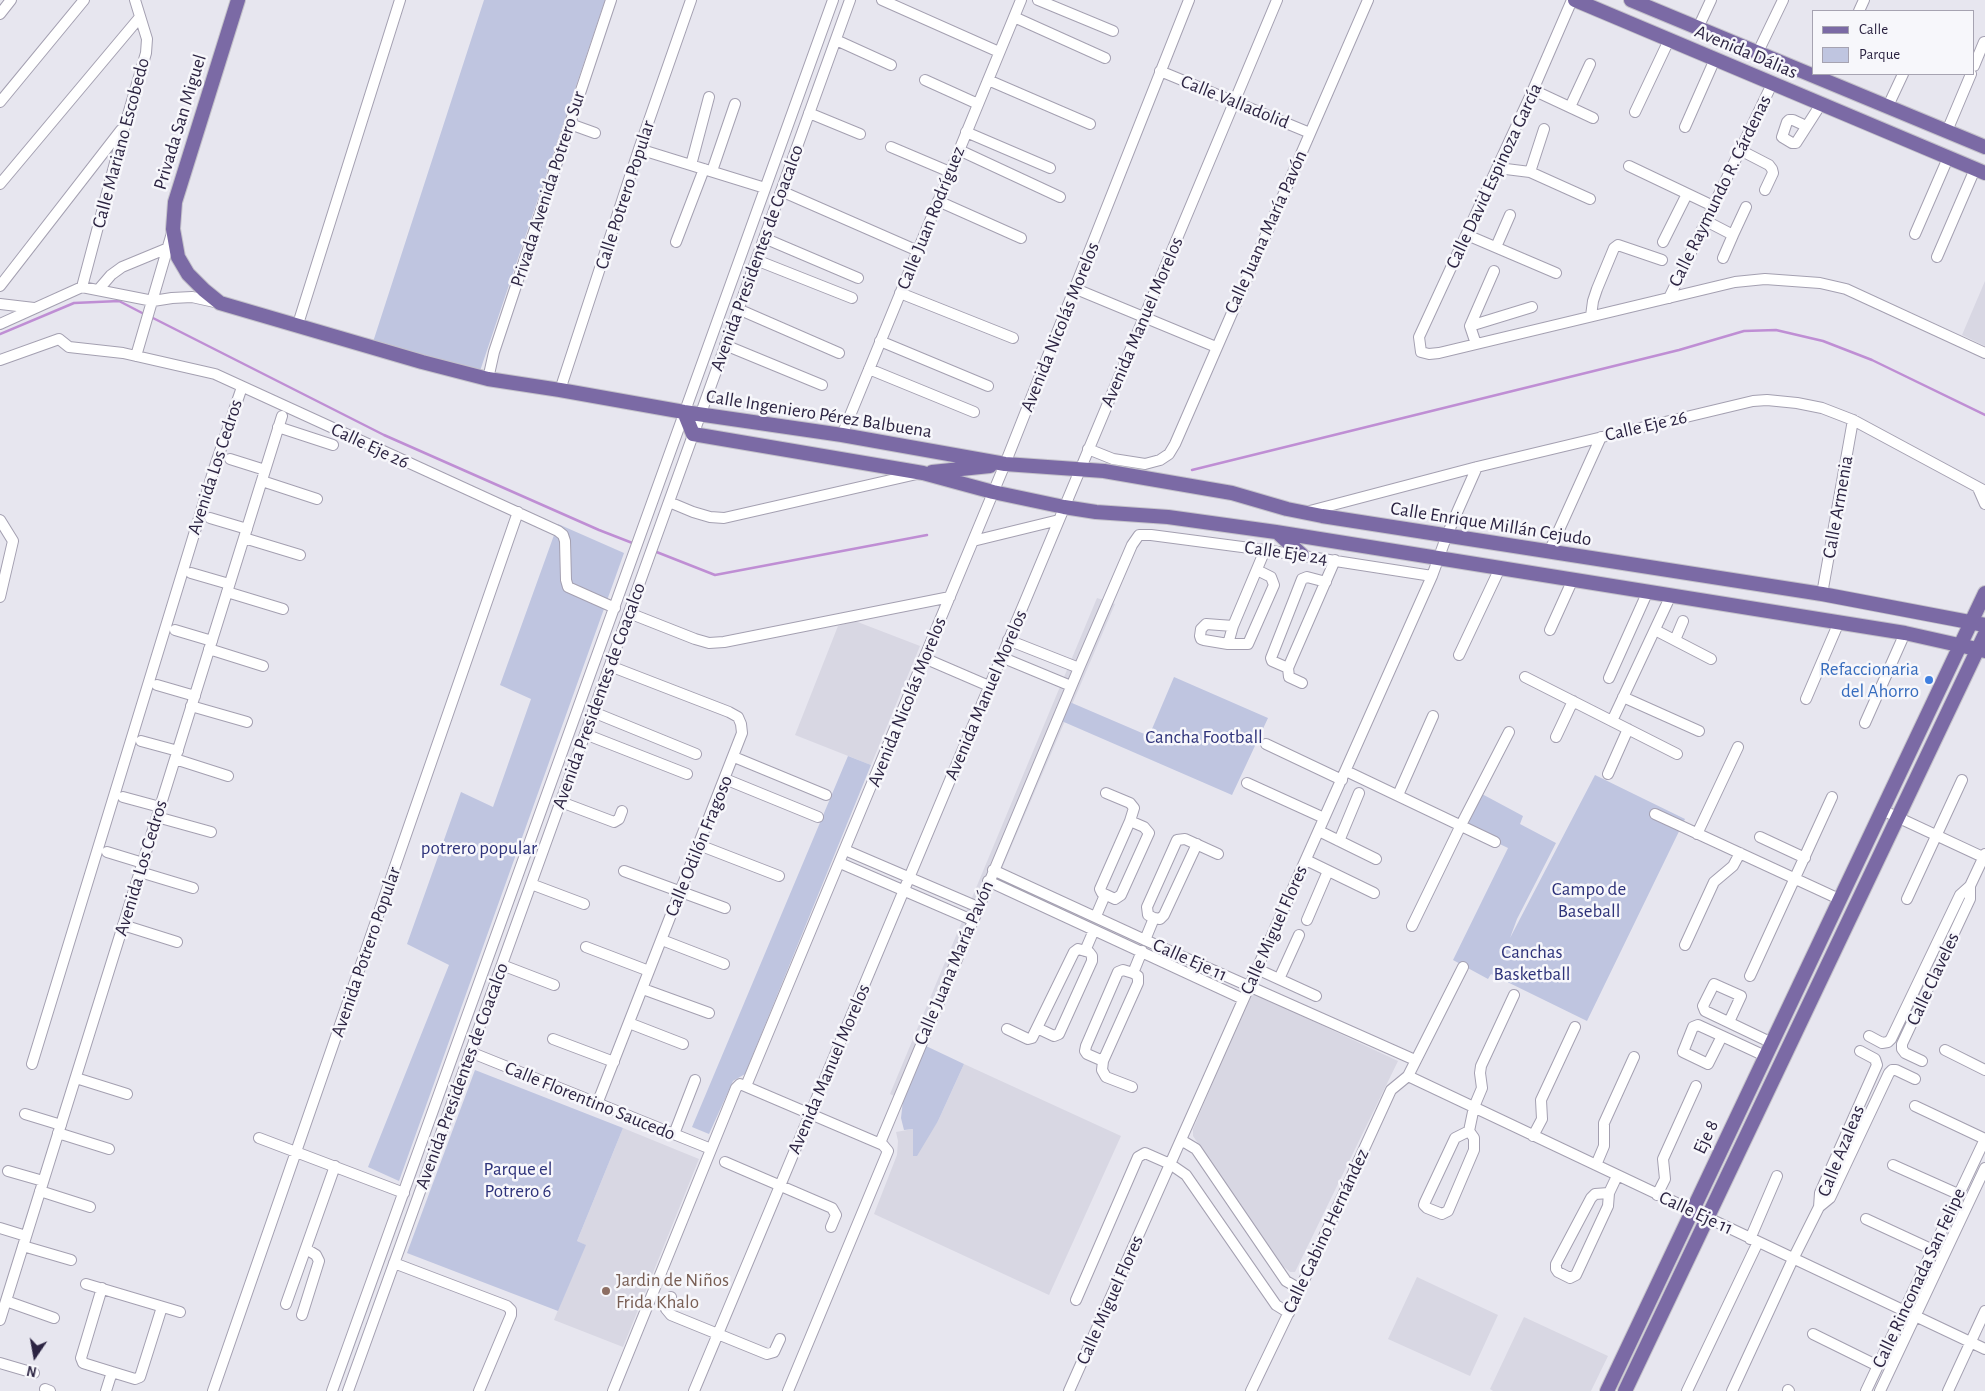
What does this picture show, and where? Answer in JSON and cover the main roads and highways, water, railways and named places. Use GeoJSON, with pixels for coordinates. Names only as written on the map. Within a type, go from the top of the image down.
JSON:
{"type":"FeatureCollection","features":[{"type":"Feature","properties":{"kind":"main road","name":"Privada San Miguel"},"geometry":{"type":"LineString","coordinates":[[238,0],[175,202],[173,252],[188,274],[204,290],[220,303],[298,324],[422,362],[488,379],[684,412]]}},
{"type":"Feature","properties":{"kind":"main road","name":"Avenida Dálias"},"geometry":{"type":"LineString","coordinates":[[1574,0],[1980,171]]}},
{"type":"Feature","properties":{"kind":"main road","name":"Avenida Dálias"},"geometry":{"type":"LineString","coordinates":[[1633,0],[1758,52],[1812,72]]}},
{"type":"Feature","properties":{"kind":"main road"},"geometry":{"type":"LineString","coordinates":[[1673,42],[1692,25]]}},
{"type":"Feature","properties":{"kind":"main road","name":"Avenida Dálias"},"geometry":{"type":"LineString","coordinates":[[1830,78],[1874,100],[1985,147]]}},
{"type":"Feature","properties":{"kind":"main road"},"geometry":{"type":"LineString","coordinates":[[1865,123],[1874,100]]}},
{"type":"Feature","properties":{"kind":"main road","name":"Calle Ingeniero Pérez Balbuena"},"geometry":{"type":"LineString","coordinates":[[1005,464],[842,435],[684,412],[693,434],[923,473],[994,492],[1064,507],[1096,512],[1168,517],[1276,532]]}},
{"type":"Feature","properties":{"kind":"main road"},"geometry":{"type":"LineString","coordinates":[[923,473],[1005,464]]}},
{"type":"Feature","properties":{"kind":"main road","name":"Calle Enrique Millán Cejudo"},"geometry":{"type":"LineString","coordinates":[[1005,464],[1080,468],[1232,493],[1302,512],[1822,594],[1978,623]]}},
{"type":"Feature","properties":{"kind":"main road"},"geometry":{"type":"LineString","coordinates":[[1276,532],[1302,555]]}},
{"type":"Feature","properties":{"kind":"main road"},"geometry":{"type":"LineString","coordinates":[[1276,532],[1905,633],[1981,650]]}},
{"type":"Feature","properties":{"kind":"main road","name":"Eje 8"},"geometry":{"type":"LineString","coordinates":[[1607,1391],[1960,645],[1978,623],[1985,593]]}},
{"type":"Feature","properties":{"kind":"main road","name":"Eje 8"},"geometry":{"type":"LineString","coordinates":[[1625,1391],[1899,817],[1981,650],[1985,634]]}},
{"type":"Feature","properties":{"kind":"waterway"},"geometry":{"type":"LineString","coordinates":[[0,334],[74,303],[119,301],[146,315]]}},
{"type":"Feature","properties":{"kind":"waterway"},"geometry":{"type":"LineString","coordinates":[[151,317],[384,435],[635,544]]}},
{"type":"Feature","properties":{"kind":"waterway"},"geometry":{"type":"LineString","coordinates":[[1192,470],[1679,350],[1744,331],[1776,330],[1823,341],[1872,360],[1985,415]]}},
{"type":"Feature","properties":{"kind":"waterway"},"geometry":{"type":"LineString","coordinates":[[654,551],[715,575],[927,535]]}},
{"type":"Feature","properties":{"kind":"place","name":"Refaccionaria del Ahorro"},"geometry":{"type":"Point","coordinates":[1929,680]}},
{"type":"Feature","properties":{"kind":"place","name":"Jardin de Niños Frida Khalo"},"geometry":{"type":"Point","coordinates":[606,1291]}},
{"type":"Feature","properties":{"kind":"park label","name":"Cancha Football"},"geometry":{"type":"Point","coordinates":[1204,737]}},
{"type":"Feature","properties":{"kind":"park label","name":"potrero popular"},"geometry":{"type":"Point","coordinates":[479,848]}},
{"type":"Feature","properties":{"kind":"park label","name":"Campo de Baseball"},"geometry":{"type":"Point","coordinates":[1589,900]}},
{"type":"Feature","properties":{"kind":"park label","name":"Canchas Basketball"},"geometry":{"type":"Point","coordinates":[1532,963]}},
{"type":"Feature","properties":{"kind":"park label","name":"Parque el Potrero 6"},"geometry":{"type":"Point","coordinates":[518,1180]}}]}
